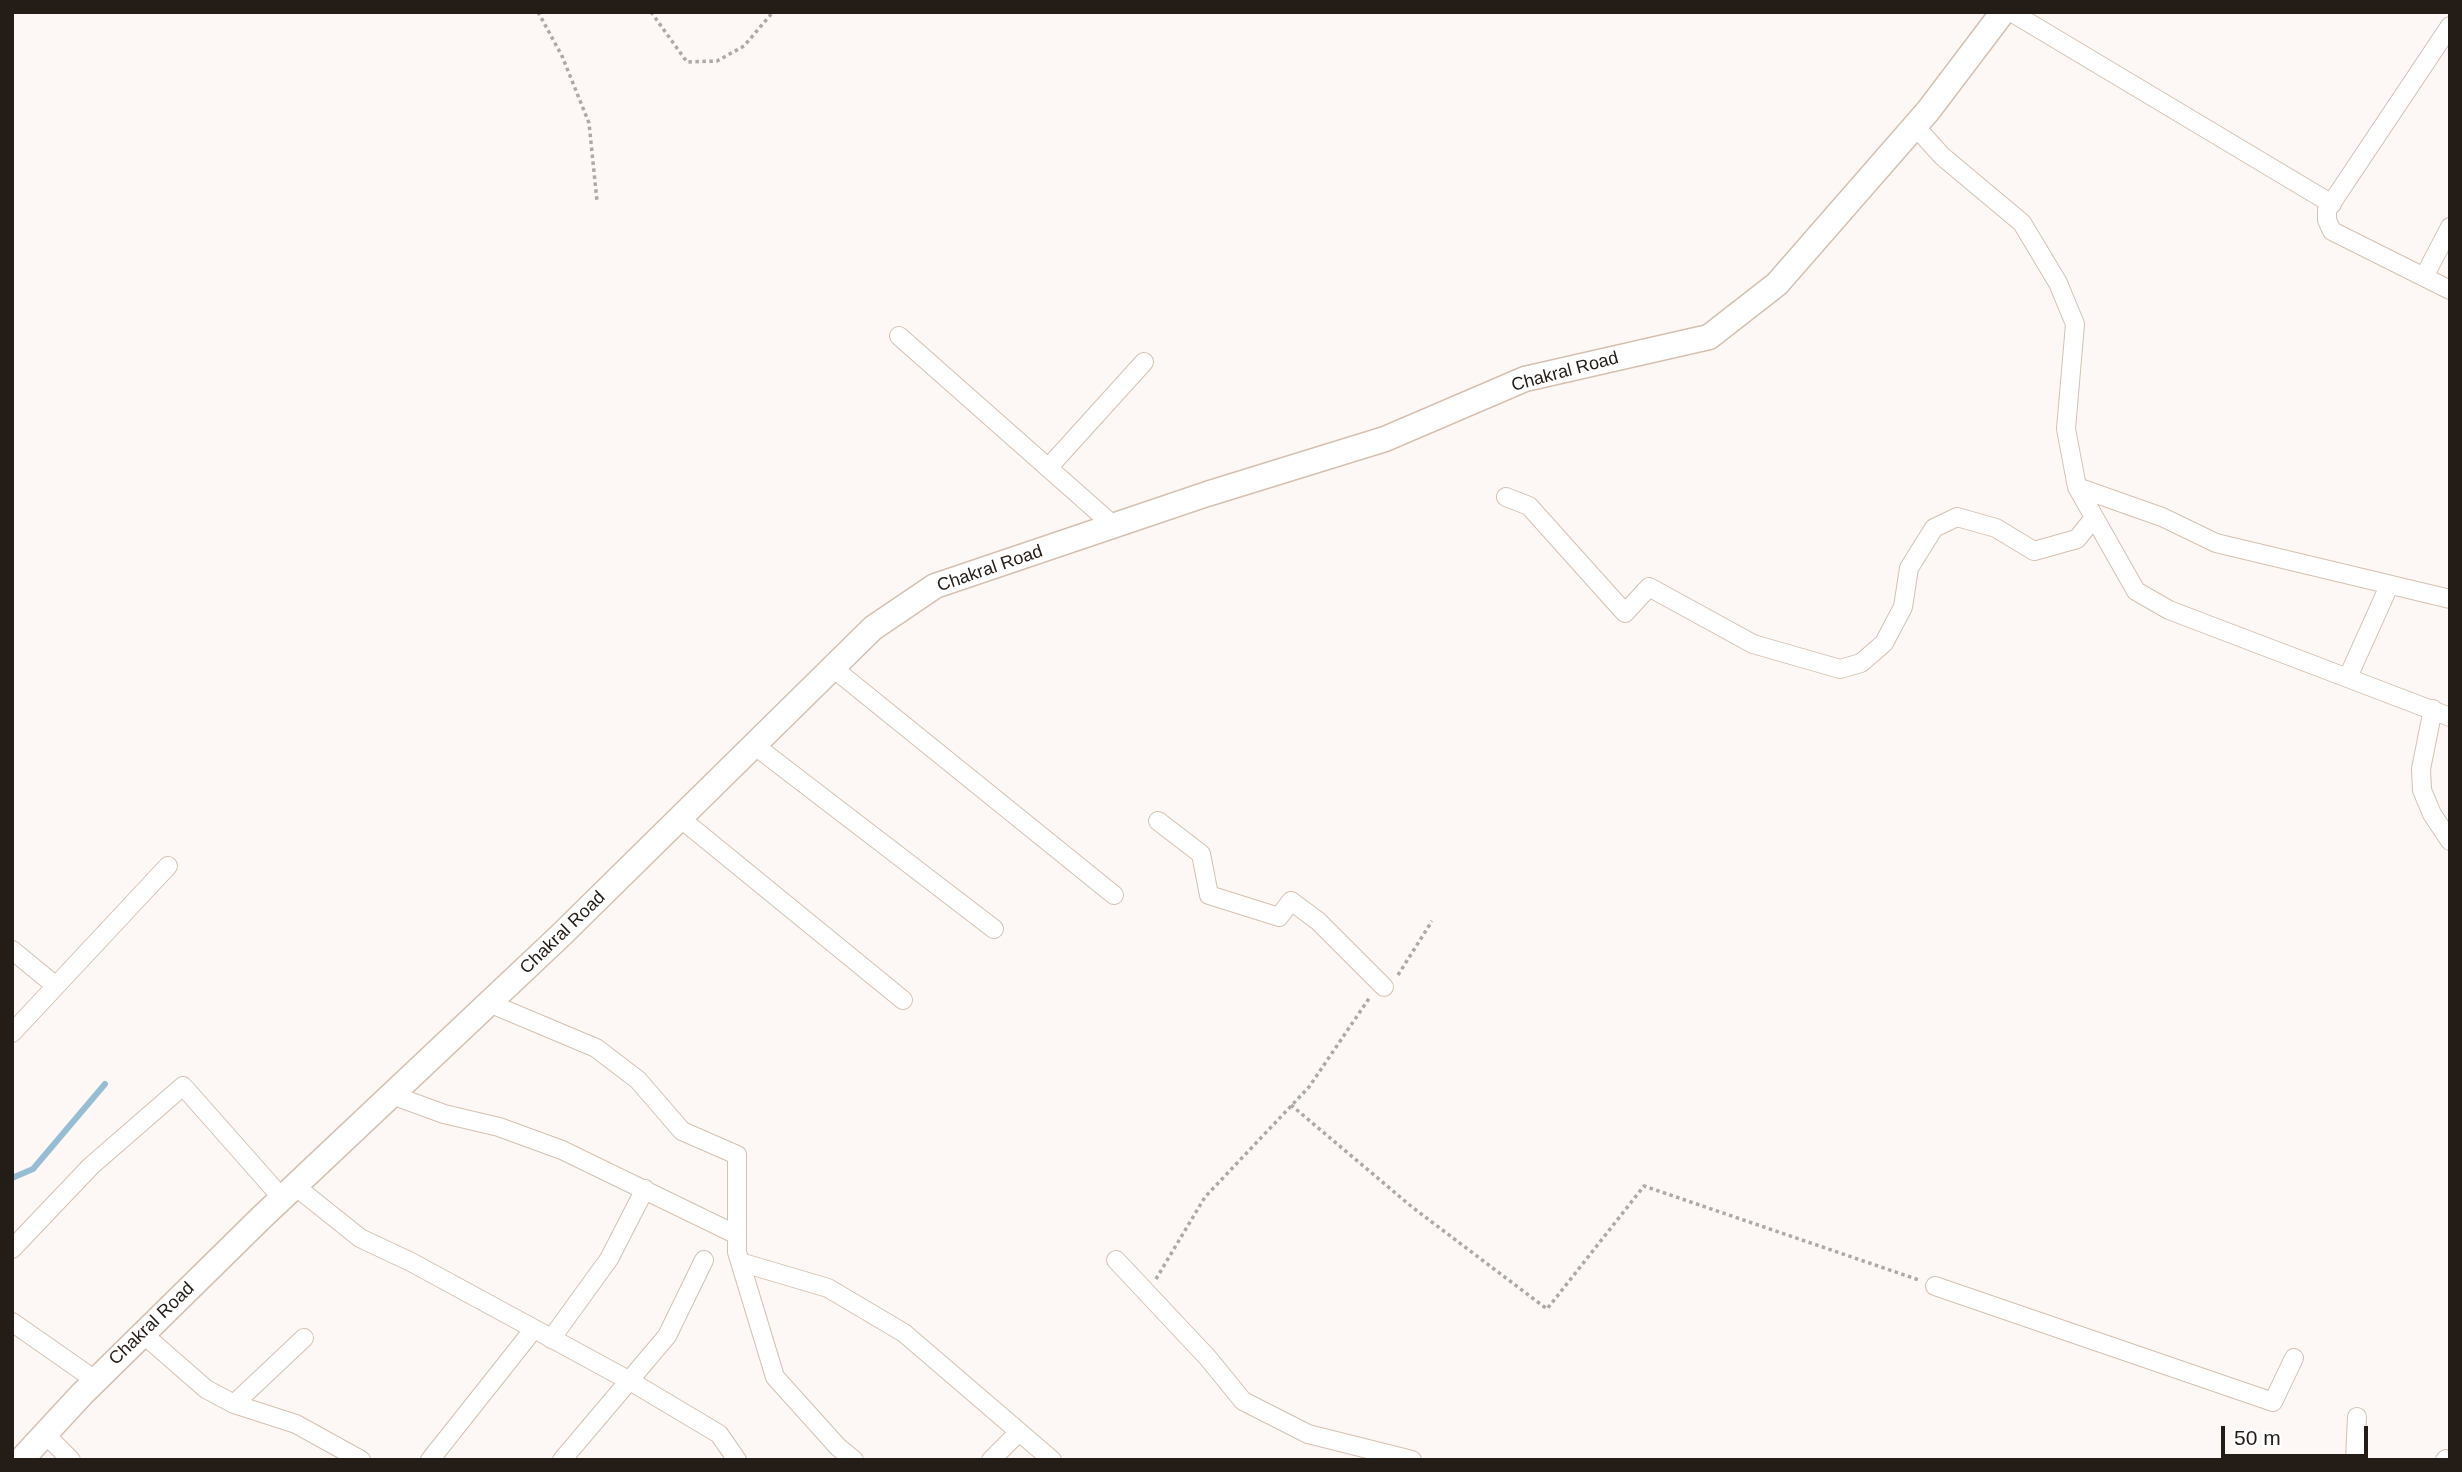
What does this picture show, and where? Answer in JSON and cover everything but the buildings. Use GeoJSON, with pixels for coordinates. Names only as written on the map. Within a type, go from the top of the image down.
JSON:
{"type":"FeatureCollection","features":[{"type":"Feature","properties":{"kind":"street","name":"Chakral Road"},"geometry":{"type":"LineString","coordinates":[[21,1460],[95,1380],[288,1192],[489,1003],[873,628],[935,586],[1385,439],[1525,379],[1710,337],[1777,284],[1915,126],[2003,12]]}},
{"type":"Feature","properties":{"kind":"street"},"geometry":{"type":"LineString","coordinates":[[2011,12],[2332,204]]}},
{"type":"Feature","properties":{"kind":"street"},"geometry":{"type":"LineString","coordinates":[[2450,26],[2332,204],[2327,220],[2332,231],[2450,290]]}},
{"type":"Feature","properties":{"kind":"street"},"geometry":{"type":"LineString","coordinates":[[1915,126],[1942,156],[2022,223],[2058,282],[2075,324],[2066,429],[2077,487],[2136,591],[2169,610],[2442,713],[2421,769],[2422,790],[2432,814],[2450,841]]}},
{"type":"Feature","properties":{"kind":"street"},"geometry":{"type":"LineString","coordinates":[[2424,277],[2450,227]]}},
{"type":"Feature","properties":{"kind":"street"},"geometry":{"type":"LineString","coordinates":[[899,336],[1114,526]]}},
{"type":"Feature","properties":{"kind":"street"},"geometry":{"type":"LineString","coordinates":[[1048,468],[1144,362]]}},
{"type":"Feature","properties":{"kind":"street"},"geometry":{"type":"LineString","coordinates":[[2077,487],[2162,517],[2216,543],[2450,599]]}},
{"type":"Feature","properties":{"kind":"street"},"geometry":{"type":"LineString","coordinates":[[1506,497],[1529,506],[1625,613],[1648,587],[1753,643],[1840,669],[1861,663],[1884,643],[1903,607],[1909,568],[1934,528],[1957,517],[1996,528],[2034,551],[2077,539],[2093,519]]}},
{"type":"Feature","properties":{"kind":"street"},"geometry":{"type":"LineString","coordinates":[[2348,677],[2389,586]]}},
{"type":"Feature","properties":{"kind":"street"},"geometry":{"type":"LineString","coordinates":[[833,668],[1114,895]]}},
{"type":"Feature","properties":{"kind":"street"},"geometry":{"type":"LineString","coordinates":[[754,746],[994,929]]}},
{"type":"Feature","properties":{"kind":"street"},"geometry":{"type":"LineString","coordinates":[[680,818],[903,1000]]}},
{"type":"Feature","properties":{"kind":"street"},"geometry":{"type":"LineString","coordinates":[[1158,821],[1201,854],[1209,895],[1279,917],[1291,901],[1318,921],[1384,987]]}},
{"type":"Feature","properties":{"kind":"street"},"geometry":{"type":"LineString","coordinates":[[12,1033],[168,866]]}},
{"type":"Feature","properties":{"kind":"street"},"geometry":{"type":"LineString","coordinates":[[12,950],[56,986]]}},
{"type":"Feature","properties":{"kind":"street"},"geometry":{"type":"LineString","coordinates":[[489,1003],[596,1048],[638,1080],[682,1131],[737,1154],[737,1235],[740,1262],[775,1377],[838,1447],[854,1460]]}},
{"type":"Feature","properties":{"kind":"street"},"geometry":{"type":"LineString","coordinates":[[12,1249],[91,1166],[183,1086],[288,1192],[360,1238],[411,1262],[630,1381],[719,1434],[737,1460]]}},
{"type":"Feature","properties":{"kind":"street"},"geometry":{"type":"LineString","coordinates":[[392,1095],[444,1114],[499,1127],[562,1150],[737,1235]]}},
{"type":"Feature","properties":{"kind":"street"},"geometry":{"type":"LineString","coordinates":[[551,1339],[609,1259],[645,1189]]}},
{"type":"Feature","properties":{"kind":"street"},"geometry":{"type":"LineString","coordinates":[[562,1460],[667,1336],[704,1260]]}},
{"type":"Feature","properties":{"kind":"street"},"geometry":{"type":"LineString","coordinates":[[1116,1260],[1243,1401],[1308,1434],[1384,1456],[1412,1460]]}},
{"type":"Feature","properties":{"kind":"street"},"geometry":{"type":"LineString","coordinates":[[740,1262],[828,1289],[904,1333],[1052,1460]]}},
{"type":"Feature","properties":{"kind":"street"},"geometry":{"type":"LineString","coordinates":[[1935,1286],[2273,1402],[2294,1358]]}},
{"type":"Feature","properties":{"kind":"street"},"geometry":{"type":"LineString","coordinates":[[12,1322],[95,1380]]}},
{"type":"Feature","properties":{"kind":"street"},"geometry":{"type":"LineString","coordinates":[[430,1460],[533,1330]]}},
{"type":"Feature","properties":{"kind":"street"},"geometry":{"type":"LineString","coordinates":[[143,1334],[206,1389],[234,1404],[296,1424],[361,1460]]}},
{"type":"Feature","properties":{"kind":"street"},"geometry":{"type":"LineString","coordinates":[[234,1404],[304,1338]]}},
{"type":"Feature","properties":{"kind":"street"},"geometry":{"type":"LineString","coordinates":[[2355,1460],[2357,1417]]}},
{"type":"Feature","properties":{"kind":"street"},"geometry":{"type":"LineString","coordinates":[[991,1460],[1019,1432]]}},
{"type":"Feature","properties":{"kind":"street"},"geometry":{"type":"LineString","coordinates":[[45,1434],[71,1460]]}},
{"type":"Feature","properties":{"kind":"path"},"geometry":{"type":"LineString","coordinates":[[538,12],[562,56],[589,123],[597,201]]}},
{"type":"Feature","properties":{"kind":"path"},"geometry":{"type":"LineString","coordinates":[[651,12],[687,62],[717,61],[744,46],[773,12]]}},
{"type":"Feature","properties":{"kind":"path"},"geometry":{"type":"LineString","coordinates":[[1147,1293],[1178,1247],[1205,1197],[1309,1087],[1368,999],[1398,976],[1432,921]]}},
{"type":"Feature","properties":{"kind":"path"},"geometry":{"type":"LineString","coordinates":[[1291,1105],[1412,1208],[1547,1310],[1644,1186],[1935,1286]]}},
{"type":"Feature","properties":{"kind":"waterway"},"geometry":{"type":"LineString","coordinates":[[12,1178],[33,1169],[105,1084]]}}]}
